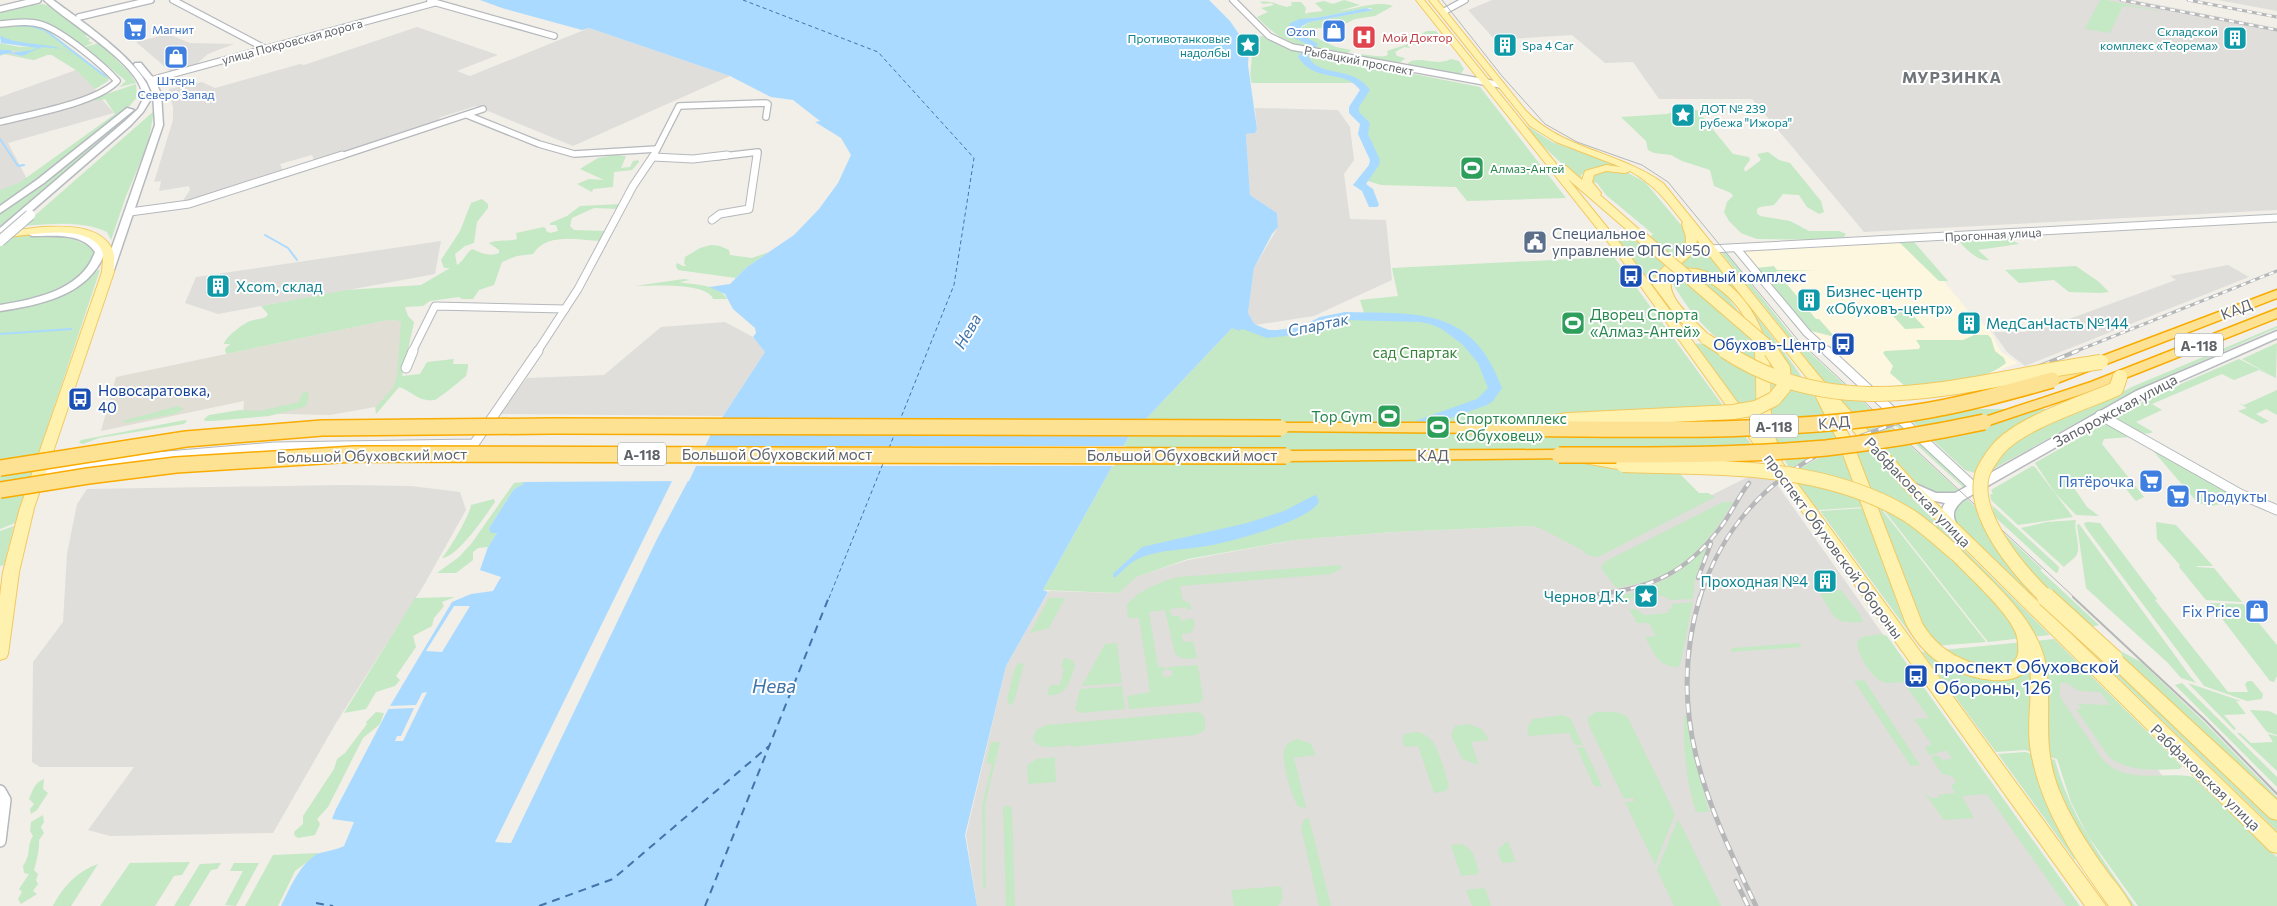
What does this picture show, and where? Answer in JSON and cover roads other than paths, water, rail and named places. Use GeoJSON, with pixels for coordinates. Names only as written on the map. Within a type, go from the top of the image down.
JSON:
{"type":"FeatureCollection","features":[{"type":"Feature","properties":{"kind":"highway","name":"КАД"},"geometry":{"type":"LineString","coordinates":[[1281,428],[1758,427],[1874,418],[1952,406],[2002,394],[2101,362],[2277,294]]}},
{"type":"Feature","properties":{"kind":"highway","name":"КАД"},"geometry":{"type":"LineString","coordinates":[[1286,456],[1690,456],[1840,448],[1903,439],[2002,417],[2120,377],[2277,313]]}},
{"type":"Feature","properties":{"kind":"highway","name":"Большой Обуховский мост"},"geometry":{"type":"LineString","coordinates":[[0,468],[186,439],[322,428],[552,426],[1281,428]]}},
{"type":"Feature","properties":{"kind":"highway","name":"Большой Обуховский мост"},"geometry":{"type":"LineString","coordinates":[[0,490],[174,464],[260,457],[354,454],[1286,456]]}},
{"type":"Feature","properties":{"kind":"main road"},"geometry":{"type":"LineString","coordinates":[[0,654],[11,572],[27,508],[159,125],[157,94],[113,50],[48,0]]}},
{"type":"Feature","properties":{"kind":"main road"},"geometry":{"type":"LineString","coordinates":[[0,237],[137,114],[146,99],[146,82],[133,60],[55,0]]}},
{"type":"Feature","properties":{"kind":"main road","name":"проспект Обуховской Обороны"},"geometry":{"type":"LineString","coordinates":[[1420,0],[1623,254],[2096,906]]}},
{"type":"Feature","properties":{"kind":"main road"},"geometry":{"type":"LineString","coordinates":[[1433,0],[1501,85]]}},
{"type":"Feature","properties":{"kind":"main road"},"geometry":{"type":"LineString","coordinates":[[1445,33],[1458,32]]}},
{"type":"Feature","properties":{"kind":"main road"},"geometry":{"type":"LineString","coordinates":[[0,210],[41,181],[129,111],[138,100],[146,82]]}},
{"type":"Feature","properties":{"kind":"main road","name":"Рабфаковская улица"},"geometry":{"type":"LineString","coordinates":[[1501,85],[1528,118],[1541,130],[1568,143],[1644,173],[1659,185],[1814,379],[1909,485],[2277,845]]}},
{"type":"Feature","properties":{"kind":"main road"},"geometry":{"type":"LineString","coordinates":[[25,215],[136,123],[149,109],[157,94]]}},
{"type":"Feature","properties":{"kind":"main road"},"geometry":{"type":"LineString","coordinates":[[1492,428],[1555,423],[1568,420],[1734,412],[1760,408],[1769,404],[1782,391],[1785,383],[1785,372],[1776,355],[1767,345],[1559,166],[1529,136]]}},
{"type":"Feature","properties":{"kind":"main road"},"geometry":{"type":"LineString","coordinates":[[1612,211],[1590,188],[1587,178],[1591,172],[1606,168],[1622,169],[1644,176],[1659,185]]}},
{"type":"Feature","properties":{"kind":"main road"},"geometry":{"type":"LineString","coordinates":[[1684,218],[1692,237],[1691,245],[1659,277],[1659,285],[1684,318],[1706,339],[1739,360],[1780,378],[1825,390],[1869,395],[1921,393],[2063,366],[2101,362]]}},
{"type":"Feature","properties":{"kind":"main road"},"geometry":{"type":"LineString","coordinates":[[0,237],[54,230],[90,235],[103,242],[107,248],[109,254],[108,272]]}},
{"type":"Feature","properties":{"kind":"main road"},"geometry":{"type":"LineString","coordinates":[[0,237],[28,234],[65,234],[92,242],[100,252],[94,269],[70,287],[31,302],[0,308]]}},
{"type":"Feature","properties":{"kind":"main road"},"geometry":{"type":"LineString","coordinates":[[1667,296],[1664,283],[1667,276],[1680,272],[1700,273],[1722,284],[1749,317],[1756,329],[1761,346],[1766,430],[1793,488]]}},
{"type":"Feature","properties":{"kind":"main road","name":"Запорожская улица"},"geometry":{"type":"LineString","coordinates":[[1958,498],[2100,415],[2140,394],[2277,334]]}},
{"type":"Feature","properties":{"kind":"main road"},"geometry":{"type":"LineString","coordinates":[[2120,377],[2116,389],[2007,441],[1988,460],[1982,475],[1980,489],[1984,511],[1992,530],[2004,550],[2054,604],[2277,812]]}},
{"type":"Feature","properties":{"kind":"main road"},"geometry":{"type":"LineString","coordinates":[[1814,379],[1846,442],[1914,624],[1923,638],[1945,658],[1966,668],[1976,672],[2002,674],[2020,668],[2024,662],[2027,652],[2024,634]]}},
{"type":"Feature","properties":{"kind":"main road"},"geometry":{"type":"LineString","coordinates":[[1559,455],[1623,465],[1768,471],[1826,480],[1869,494],[1902,511],[1933,533],[1955,553],[1991,592],[2024,634],[2033,649],[2037,662],[2038,744],[2042,768],[2054,802],[2071,835],[2121,906]]}},
{"type":"Feature","properties":{"kind":"main road"},"geometry":{"type":"LineString","coordinates":[[1909,485],[1933,498],[1941,500],[1958,498]]}},
{"type":"Feature","properties":{"kind":"main road"},"geometry":{"type":"LineString","coordinates":[[1952,528],[1946,520],[1946,512],[1948,506],[1958,498]]}},
{"type":"Feature","properties":{"kind":"street"},"geometry":{"type":"LineString","coordinates":[[0,9],[38,0]]}},
{"type":"Feature","properties":{"kind":"street"},"geometry":{"type":"LineString","coordinates":[[79,17],[151,0]]}},
{"type":"Feature","properties":{"kind":"street"},"geometry":{"type":"LineString","coordinates":[[175,1],[191,0]]}},
{"type":"Feature","properties":{"kind":"street"},"geometry":{"type":"LineString","coordinates":[[428,0],[554,36]]}},
{"type":"Feature","properties":{"kind":"street","name":"Рыбацкий проспект"},"geometry":{"type":"LineString","coordinates":[[1233,0],[1269,36],[1292,47],[1501,85]]}},
{"type":"Feature","properties":{"kind":"street"},"geometry":{"type":"LineString","coordinates":[[1433,0],[1453,5]]}},
{"type":"Feature","properties":{"kind":"street"},"geometry":{"type":"LineString","coordinates":[[1443,12],[1465,0]]}},
{"type":"Feature","properties":{"kind":"street"},"geometry":{"type":"LineString","coordinates":[[175,1],[266,49]]}},
{"type":"Feature","properties":{"kind":"street","name":"улица Покровская дорога"},"geometry":{"type":"LineString","coordinates":[[146,82],[434,3]]}},
{"type":"Feature","properties":{"kind":"street"},"geometry":{"type":"LineString","coordinates":[[0,24],[30,23],[44,25],[90,57],[117,81],[112,88],[92,97],[0,122]]}},
{"type":"Feature","properties":{"kind":"street"},"geometry":{"type":"LineString","coordinates":[[39,473],[144,458],[266,447],[474,444],[526,370],[565,309],[595,259],[633,186],[653,157],[681,105],[766,103],[768,104],[766,118]]}},
{"type":"Feature","properties":{"kind":"street"},"geometry":{"type":"LineString","coordinates":[[130,212],[189,204],[215,197],[483,109]]}},
{"type":"Feature","properties":{"kind":"street"},"geometry":{"type":"LineString","coordinates":[[467,115],[540,144],[574,154],[657,149]]}},
{"type":"Feature","properties":{"kind":"street"},"geometry":{"type":"LineString","coordinates":[[653,157],[693,159],[758,152],[749,209],[742,212],[722,213],[712,220]]}},
{"type":"Feature","properties":{"kind":"street","name":"Прогонная улица"},"geometry":{"type":"LineString","coordinates":[[1710,249],[2277,218]]}},
{"type":"Feature","properties":{"kind":"street"},"geometry":{"type":"LineString","coordinates":[[1736,248],[1807,333],[1975,488]]}},
{"type":"Feature","properties":{"kind":"street"},"geometry":{"type":"LineString","coordinates":[[406,368],[411,352],[420,341],[436,306],[565,309]]}},
{"type":"Feature","properties":{"kind":"street"},"geometry":{"type":"LineString","coordinates":[[2100,415],[2240,494],[2277,510]]}},
{"type":"Feature","properties":{"kind":"street"},"geometry":{"type":"LineString","coordinates":[[0,791],[5,800],[0,841]]}},
{"type":"Feature","properties":{"kind":"water","name":"Нева"},"geometry":{"type":"Polygon","coordinates":[[[480,0],[1209,0],[1230,21],[1249,49],[1248,65],[1257,129],[1255,133],[1246,134],[1250,195],[1277,213],[1278,227],[1272,234],[1254,268],[1248,313],[1255,325],[1244,325],[1240,331],[1232,328],[1128,438],[1043,590],[1048,592],[1006,666],[965,835],[977,906],[281,906],[305,864],[317,854],[344,846],[354,822],[332,819],[336,809],[390,706],[452,602],[471,594],[493,591],[501,577],[480,570],[488,547],[497,533],[491,533],[489,528],[514,489],[524,482],[689,481],[710,436],[765,352],[753,337],[756,333],[755,328],[733,309],[725,294],[709,287],[730,284],[747,267],[794,235],[819,209],[838,183],[851,155],[841,138],[815,122],[820,121],[793,100],[771,97],[730,76],[589,28],[582,30],[480,0]]]}},
{"type":"Feature","properties":{"kind":"water"},"geometry":{"type":"Polygon","coordinates":[[[1366,8],[1374,10],[1310,22],[1302,26],[1297,32],[1318,44],[1315,48],[1292,37],[1288,30],[1290,23],[1300,19],[1366,8]]]}},
{"type":"Feature","properties":{"kind":"water"},"geometry":{"type":"Polygon","coordinates":[[[0,36],[19,42],[61,49],[42,47],[22,56],[9,53],[0,55],[0,50],[10,50],[13,53],[38,48],[1,43],[0,36]]]}},
{"type":"Feature","properties":{"kind":"water"},"geometry":{"type":"Polygon","coordinates":[[[1315,495],[1319,502],[1312,509],[1301,516],[1268,530],[1218,544],[1148,555],[1133,562],[1116,577],[1113,577],[1113,574],[1142,547],[1247,523],[1284,511],[1315,495]]]}},
{"type":"Feature","properties":{"kind":"waterway"},"geometry":{"type":"LineString","coordinates":[[13,25],[31,26],[45,30],[105,76]]}},
{"type":"Feature","properties":{"kind":"waterway","name":"МУРЗИНКА"},"geometry":{"type":"LineString","coordinates":[[1305,53],[1303,57],[1308,65],[1324,72],[1352,78],[1359,82],[1365,90],[1354,107],[1354,113],[1365,123],[1363,134],[1375,160],[1374,165],[1359,185],[1367,189],[1373,205]]}},
{"type":"Feature","properties":{"kind":"waterway"},"geometry":{"type":"LineString","coordinates":[[0,139],[18,166],[24,165]]}},
{"type":"Feature","properties":{"kind":"waterway"},"geometry":{"type":"LineString","coordinates":[[265,235],[288,248],[297,260]]}},
{"type":"Feature","properties":{"kind":"waterway","name":"Спартак"},"geometry":{"type":"LineString","coordinates":[[1224,321],[1244,325],[1267,334],[1303,330],[1325,320],[1345,316],[1420,318],[1446,326],[1458,333],[1477,352],[1495,388],[1488,398],[1482,402],[1420,424]]}},
{"type":"Feature","properties":{"kind":"waterway"},"geometry":{"type":"LineString","coordinates":[[0,334],[71,329]]}},
{"type":"Feature","properties":{"kind":"tram line"},"geometry":{"type":"LineString","coordinates":[[1442,0],[1502,76],[1545,124],[1577,142],[1642,165],[1668,182],[1798,340],[2075,598]]}},
{"type":"Feature","properties":{"kind":"tram line"},"geometry":{"type":"LineString","coordinates":[[2073,597],[2205,720],[2277,794]]}},
{"type":"Feature","properties":{"kind":"railway"},"geometry":{"type":"LineString","coordinates":[[2121,0],[2277,30]]}},
{"type":"Feature","properties":{"kind":"railway"},"geometry":{"type":"LineString","coordinates":[[2188,0],[2277,17]]}},
{"type":"Feature","properties":{"kind":"railway"},"geometry":{"type":"LineString","coordinates":[[2074,352],[2277,271]]}},
{"type":"Feature","properties":{"kind":"railway"},"geometry":{"type":"LineString","coordinates":[[1700,598],[1709,574],[1733,529],[1766,492],[1807,461],[1851,440],[2077,351]]}},
{"type":"Feature","properties":{"kind":"railway"},"geometry":{"type":"LineString","coordinates":[[1599,594],[1652,582],[1681,567],[1708,543],[1728,517],[1749,483]]}},
{"type":"Feature","properties":{"kind":"railway"},"geometry":{"type":"LineString","coordinates":[[1698,578],[1711,543]]}},
{"type":"Feature","properties":{"kind":"railway"},"geometry":{"type":"LineString","coordinates":[[1700,597],[1690,639],[1687,680],[1689,718],[1696,756],[1707,793],[1721,830],[1756,906]]}},
{"type":"Feature","properties":{"kind":"railway"},"geometry":{"type":"LineString","coordinates":[[1736,881],[1748,906]]}},
{"type":"Feature","properties":{"kind":"place","name":"Магнит"},"geometry":{"type":"Point","coordinates":[135,29]}},
{"type":"Feature","properties":{"kind":"place","name":"Ozon"},"geometry":{"type":"Point","coordinates":[1334,31]}},
{"type":"Feature","properties":{"kind":"place","name":"Мой Доктор"},"geometry":{"type":"Point","coordinates":[1364,37]}},
{"type":"Feature","properties":{"kind":"place","name":"Складской комплекс «Теорема»"},"geometry":{"type":"Point","coordinates":[2235,38]}},
{"type":"Feature","properties":{"kind":"place","name":"Противотанковые надолбы"},"geometry":{"type":"Point","coordinates":[1248,45]}},
{"type":"Feature","properties":{"kind":"place","name":"Spa 4 Car"},"geometry":{"type":"Point","coordinates":[1505,45]}},
{"type":"Feature","properties":{"kind":"place","name":"Штерн Северо Запад"},"geometry":{"type":"Point","coordinates":[176,57]}},
{"type":"Feature","properties":{"kind":"place","name":"ДОТ № 239 рубежа \"Ижора\""},"geometry":{"type":"Point","coordinates":[1683,115]}},
{"type":"Feature","properties":{"kind":"place","name":"Алмаз-Антей"},"geometry":{"type":"Point","coordinates":[1472,168]}},
{"type":"Feature","properties":{"kind":"place","name":"Специальное управление ФПС №50"},"geometry":{"type":"Point","coordinates":[1535,242]}},
{"type":"Feature","properties":{"kind":"place","name":"Спортивный комплекс"},"geometry":{"type":"Point","coordinates":[1631,276]}},
{"type":"Feature","properties":{"kind":"place","name":"Xсom, склад"},"geometry":{"type":"Point","coordinates":[218,286]}},
{"type":"Feature","properties":{"kind":"place","name":"Бизнес-центр «Обуховъ-центр»"},"geometry":{"type":"Point","coordinates":[1809,300]}},
{"type":"Feature","properties":{"kind":"place","name":"Дворец Спорта «Алмаз-Антей»"},"geometry":{"type":"Point","coordinates":[1573,323]}},
{"type":"Feature","properties":{"kind":"place","name":"МедСанЧасть №144"},"geometry":{"type":"Point","coordinates":[1969,323]}},
{"type":"Feature","properties":{"kind":"place","name":"Обуховъ-Центр"},"geometry":{"type":"Point","coordinates":[1843,344]}},
{"type":"Feature","properties":{"kind":"place","name":"Новосаратовка, 40"},"geometry":{"type":"Point","coordinates":[80,399]}},
{"type":"Feature","properties":{"kind":"place","name":"Top Gym"},"geometry":{"type":"Point","coordinates":[1389,416]}},
{"type":"Feature","properties":{"kind":"place","name":"Спорткомплекс «Обуховец»"},"geometry":{"type":"Point","coordinates":[1438,427]}},
{"type":"Feature","properties":{"kind":"place","name":"Пятёрочка"},"geometry":{"type":"Point","coordinates":[2151,481]}},
{"type":"Feature","properties":{"kind":"place","name":"Продукты"},"geometry":{"type":"Point","coordinates":[2178,496]}},
{"type":"Feature","properties":{"kind":"place","name":"Проходная №4"},"geometry":{"type":"Point","coordinates":[1825,581]}},
{"type":"Feature","properties":{"kind":"place","name":"Чернов Д.К."},"geometry":{"type":"Point","coordinates":[1646,596]}},
{"type":"Feature","properties":{"kind":"place","name":"Fix Price"},"geometry":{"type":"Point","coordinates":[2257,611]}},
{"type":"Feature","properties":{"kind":"place","name":"проспект Обуховской Обороны, 126"},"geometry":{"type":"Point","coordinates":[1916,676]}},
{"type":"Feature","properties":{"kind":"district","name":"МУРЗИНКА"},"geometry":{"type":"Point","coordinates":[1952,76]}},
{"type":"Feature","properties":{"kind":"park label","name":"сад Спартак"},"geometry":{"type":"Point","coordinates":[1415,352]}}]}
